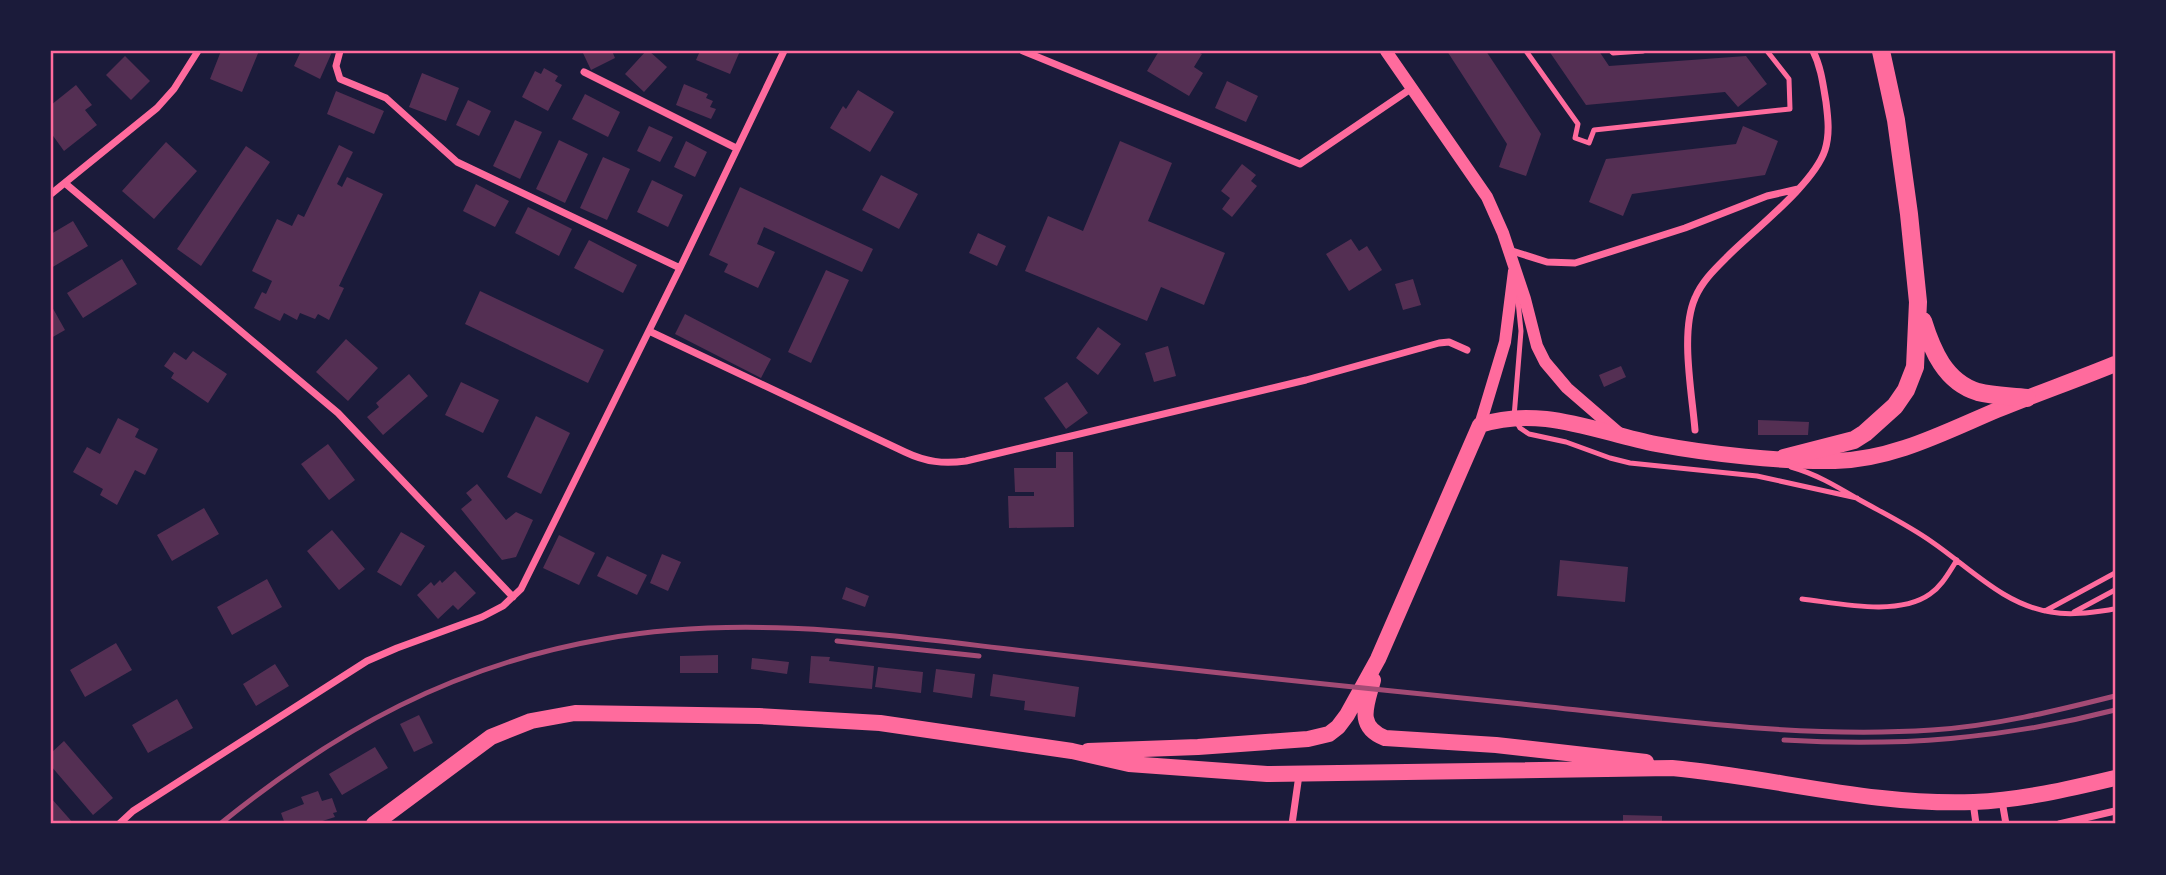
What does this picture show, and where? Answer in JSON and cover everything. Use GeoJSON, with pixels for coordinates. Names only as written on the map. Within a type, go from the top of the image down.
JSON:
{"type":"FeatureCollection","features":[{"type":"Feature","properties":{"kind":"highway"},"geometry":{"type":"LineString","coordinates":[[1784,458],[1854,440],[1877,425],[1906,390],[1915,367],[1918,302],[1909,214],[1896,120],[1881,51]]}},
{"type":"Feature","properties":{"kind":"highway"},"geometry":{"type":"LineString","coordinates":[[1918,302],[1937,358],[1955,379],[1976,391],[2027,398]]}},
{"type":"Feature","properties":{"kind":"main road"},"geometry":{"type":"LineString","coordinates":[[1072,751],[1198,747],[1308,739],[1326,735],[1341,724],[1378,659],[1479,425],[1514,417],[1556,419],[1653,443],[1747,455],[1838,461],[1886,453],[1935,437],[2115,364]]}},
{"type":"Feature","properties":{"kind":"main road"},"geometry":{"type":"LineString","coordinates":[[1378,659],[1365,712],[1369,729],[1380,736],[1394,740],[1496,745],[1622,758],[1672,768]]}},
{"type":"Feature","properties":{"kind":"main road"},"geometry":{"type":"LineString","coordinates":[[374,824],[491,737],[517,725],[562,714],[615,713],[841,720],[898,725],[1072,751],[1129,764],[1299,775],[1672,768],[1716,772],[1876,797],[1973,802],[2054,792],[2115,778]]}},
{"type":"Feature","properties":{"kind":"street"},"geometry":{"type":"LineString","coordinates":[[51,194],[162,103],[198,51]]}},
{"type":"Feature","properties":{"kind":"street"},"geometry":{"type":"LineString","coordinates":[[340,51],[336,66],[340,79],[386,98],[457,162],[680,268]]}},
{"type":"Feature","properties":{"kind":"street"},"geometry":{"type":"LineString","coordinates":[[120,824],[133,811],[367,661],[474,620],[497,609],[513,597],[528,579],[784,51]]}},
{"type":"Feature","properties":{"kind":"street"},"geometry":{"type":"LineString","coordinates":[[1023,51],[1300,164],[1412,88]]}},
{"type":"Feature","properties":{"kind":"street"},"geometry":{"type":"LineString","coordinates":[[1386,51],[1487,197],[1515,267],[1537,346],[1545,362],[1567,388],[1619,433]]}},
{"type":"Feature","properties":{"kind":"street"},"geometry":{"type":"LineString","coordinates":[[1695,430],[1687,331],[1696,295],[1708,276],[1799,188],[1819,162],[1828,139],[1822,77],[1813,51]]}},
{"type":"Feature","properties":{"kind":"street"},"geometry":{"type":"LineString","coordinates":[[583,72],[736,148]]}},
{"type":"Feature","properties":{"kind":"street"},"geometry":{"type":"LineString","coordinates":[[66,184],[338,413],[513,597]]}},
{"type":"Feature","properties":{"kind":"street"},"geometry":{"type":"LineString","coordinates":[[1509,250],[1547,262],[1576,263],[1685,228],[1767,196],[1799,188]]}},
{"type":"Feature","properties":{"kind":"street"},"geometry":{"type":"LineString","coordinates":[[1479,425],[1504,342],[1515,267]]}},
{"type":"Feature","properties":{"kind":"street"},"geometry":{"type":"LineString","coordinates":[[649,331],[905,453],[941,463],[966,461],[1306,380],[1439,343],[1449,342],[1467,349]]}},
{"type":"Feature","properties":{"kind":"street"},"geometry":{"type":"LineString","coordinates":[[1292,824],[1299,775]]}},
{"type":"Feature","properties":{"kind":"street"},"geometry":{"type":"LineString","coordinates":[[2002,800],[2006,824]]}},
{"type":"Feature","properties":{"kind":"street"},"geometry":{"type":"LineString","coordinates":[[1973,802],[1976,824]]}},
{"type":"Feature","properties":{"kind":"street"},"geometry":{"type":"LineString","coordinates":[[2059,824],[2115,811]]}},
{"type":"Feature","properties":{"kind":"lane"},"geometry":{"type":"LineString","coordinates":[[1527,51],[1578,124],[1575,138],[1589,143],[1594,130],[1790,109],[1789,79],[1767,51]]}},
{"type":"Feature","properties":{"kind":"lane"},"geometry":{"type":"LineString","coordinates":[[1611,51],[1643,51]]}},
{"type":"Feature","properties":{"kind":"lane"},"geometry":{"type":"LineString","coordinates":[[1515,267],[1521,331],[1514,417],[1516,424],[1524,432],[1566,442],[1630,463],[1769,478],[1857,498]]}},
{"type":"Feature","properties":{"kind":"lane"},"geometry":{"type":"LineString","coordinates":[[1747,455],[1803,471],[1836,485],[1908,526],[2007,597],[2045,611],[2072,614],[2115,609]]}},
{"type":"Feature","properties":{"kind":"lane"},"geometry":{"type":"LineString","coordinates":[[1802,599],[1866,607],[1900,605],[1931,593],[1957,560]]}},
{"type":"Feature","properties":{"kind":"lane"},"geometry":{"type":"LineString","coordinates":[[2045,611],[2115,573]]}},
{"type":"Feature","properties":{"kind":"lane"},"geometry":{"type":"LineString","coordinates":[[2072,614],[2115,590]]}},
{"type":"Feature","properties":{"kind":"building"},"geometry":{"type":"Polygon","coordinates":[[[221,51],[259,51],[242,92],[210,79],[221,51]]]}},
{"type":"Feature","properties":{"kind":"building"},"geometry":{"type":"Polygon","coordinates":[[[301,51],[332,52],[320,79],[294,66],[301,51]]]}},
{"type":"Feature","properties":{"kind":"building"},"geometry":{"type":"Polygon","coordinates":[[[582,51],[612,51],[615,58],[591,70],[582,51]]]}},
{"type":"Feature","properties":{"kind":"building"},"geometry":{"type":"Polygon","coordinates":[[[646,51],[667,67],[644,92],[625,74],[646,51]]]}},
{"type":"Feature","properties":{"kind":"building"},"geometry":{"type":"Polygon","coordinates":[[[700,51],[740,51],[730,74],[696,60],[700,51]]]}},
{"type":"Feature","properties":{"kind":"building"},"geometry":{"type":"Polygon","coordinates":[[[1159,51],[1196,51],[1202,54],[1194,67],[1203,73],[1189,96],[1147,71],[1159,51]]]}},
{"type":"Feature","properties":{"kind":"building"},"geometry":{"type":"Polygon","coordinates":[[[1447,51],[1486,51],[1541,134],[1526,176],[1499,167],[1507,144],[1447,51]]]}},
{"type":"Feature","properties":{"kind":"building"},"geometry":{"type":"Polygon","coordinates":[[[1549,51],[1599,51],[1609,66],[1746,56],[1767,84],[1738,107],[1725,92],[1586,105],[1549,51]]]}},
{"type":"Feature","properties":{"kind":"building"},"geometry":{"type":"Polygon","coordinates":[[[125,56],[150,81],[131,100],[106,75],[125,56]]]}},
{"type":"Feature","properties":{"kind":"building"},"geometry":{"type":"Polygon","coordinates":[[[544,68],[558,76],[555,81],[562,85],[548,111],[522,97],[535,71],[541,74],[544,68]]]}},
{"type":"Feature","properties":{"kind":"building"},"geometry":{"type":"Polygon","coordinates":[[[422,73],[459,88],[446,121],[409,107],[422,73]]]}},
{"type":"Feature","properties":{"kind":"building"},"geometry":{"type":"Polygon","coordinates":[[[1227,81],[1258,96],[1246,122],[1215,108],[1227,81]]]}},
{"type":"Feature","properties":{"kind":"building"},"geometry":{"type":"Polygon","coordinates":[[[684,84],[708,94],[706,98],[713,101],[710,107],[716,109],[711,119],[676,105],[684,84]]]}},
{"type":"Feature","properties":{"kind":"building"},"geometry":{"type":"Polygon","coordinates":[[[76,85],[92,105],[85,110],[97,125],[64,151],[51,133],[51,105],[76,85]]]}},
{"type":"Feature","properties":{"kind":"building"},"geometry":{"type":"Polygon","coordinates":[[[858,90],[894,112],[870,152],[830,128],[843,106],[846,109],[858,90]]]}},
{"type":"Feature","properties":{"kind":"building"},"geometry":{"type":"Polygon","coordinates":[[[336,91],[384,111],[374,134],[327,114],[336,91]]]}},
{"type":"Feature","properties":{"kind":"building"},"geometry":{"type":"Polygon","coordinates":[[[585,94],[620,112],[608,137],[572,119],[585,94]]]}},
{"type":"Feature","properties":{"kind":"building"},"geometry":{"type":"Polygon","coordinates":[[[468,100],[491,111],[479,136],[456,125],[468,100]]]}},
{"type":"Feature","properties":{"kind":"building"},"geometry":{"type":"Polygon","coordinates":[[[515,120],[542,132],[520,179],[493,166],[515,120]]]}},
{"type":"Feature","properties":{"kind":"building"},"geometry":{"type":"Polygon","coordinates":[[[649,126],[673,137],[660,162],[637,151],[649,126]]]}},
{"type":"Feature","properties":{"kind":"building"},"geometry":{"type":"Polygon","coordinates":[[[1743,126],[1778,141],[1765,175],[1632,194],[1623,216],[1589,202],[1606,159],[1736,144],[1743,126]]]}},
{"type":"Feature","properties":{"kind":"building"},"geometry":{"type":"Polygon","coordinates":[[[559,140],[588,154],[565,203],[536,189],[559,140]]]}},
{"type":"Feature","properties":{"kind":"building"},"geometry":{"type":"Polygon","coordinates":[[[686,141],[707,152],[695,177],[674,167],[686,141]]]}},
{"type":"Feature","properties":{"kind":"building"},"geometry":{"type":"Polygon","coordinates":[[[1120,141],[1172,163],[1148,221],[1225,253],[1204,305],[1161,287],[1147,321],[1025,271],[1048,216],[1083,231],[1120,141]]]}},
{"type":"Feature","properties":{"kind":"building"},"geometry":{"type":"Polygon","coordinates":[[[166,142],[197,171],[154,219],[122,191],[166,142]]]}},
{"type":"Feature","properties":{"kind":"building"},"geometry":{"type":"Polygon","coordinates":[[[339,145],[353,152],[337,184],[342,187],[347,177],[383,194],[339,286],[344,288],[329,320],[318,314],[315,319],[300,313],[297,320],[284,313],[280,321],[254,308],[262,292],[266,294],[272,281],[252,271],[277,219],[292,226],[298,214],[304,217],[339,145]]]}},
{"type":"Feature","properties":{"kind":"building"},"geometry":{"type":"Polygon","coordinates":[[[246,146],[270,162],[201,266],[177,249],[246,146]]]}},
{"type":"Feature","properties":{"kind":"building"},"geometry":{"type":"Polygon","coordinates":[[[603,157],[630,169],[607,220],[580,208],[603,157]]]}},
{"type":"Feature","properties":{"kind":"building"},"geometry":{"type":"Polygon","coordinates":[[[1242,164],[1256,175],[1251,181],[1257,186],[1232,217],[1222,209],[1230,198],[1221,191],[1242,164]]]}},
{"type":"Feature","properties":{"kind":"building"},"geometry":{"type":"Polygon","coordinates":[[[881,175],[918,194],[899,229],[862,210],[881,175]]]}},
{"type":"Feature","properties":{"kind":"building"},"geometry":{"type":"Polygon","coordinates":[[[652,180],[683,195],[668,227],[637,212],[652,180]]]}},
{"type":"Feature","properties":{"kind":"building"},"geometry":{"type":"Polygon","coordinates":[[[476,184],[509,201],[495,227],[463,211],[476,184]]]}},
{"type":"Feature","properties":{"kind":"building"},"geometry":{"type":"Polygon","coordinates":[[[740,187],[873,249],[862,272],[764,227],[757,244],[775,252],[758,288],[724,272],[728,264],[709,255],[740,187]]]}},
{"type":"Feature","properties":{"kind":"building"},"geometry":{"type":"Polygon","coordinates":[[[528,207],[572,229],[559,256],[515,233],[528,207]]]}},
{"type":"Feature","properties":{"kind":"building"},"geometry":{"type":"Polygon","coordinates":[[[73,221],[88,246],[51,268],[51,234],[73,221]]]}},
{"type":"Feature","properties":{"kind":"building"},"geometry":{"type":"Polygon","coordinates":[[[978,233],[1006,246],[997,266],[969,253],[978,233]]]}},
{"type":"Feature","properties":{"kind":"building"},"geometry":{"type":"Polygon","coordinates":[[[1351,239],[1359,251],[1367,246],[1382,270],[1349,291],[1326,254],[1351,239]]]}},
{"type":"Feature","properties":{"kind":"building"},"geometry":{"type":"Polygon","coordinates":[[[589,240],[637,265],[623,293],[574,268],[589,240]]]}},
{"type":"Feature","properties":{"kind":"building"},"geometry":{"type":"Polygon","coordinates":[[[122,259],[137,284],[83,318],[67,293],[122,259]]]}},
{"type":"Feature","properties":{"kind":"building"},"geometry":{"type":"Polygon","coordinates":[[[826,270],[849,280],[811,363],[788,352],[826,270]]]}},
{"type":"Feature","properties":{"kind":"building"},"geometry":{"type":"Polygon","coordinates":[[[1413,279],[1421,305],[1403,310],[1395,284],[1413,279]]]}},
{"type":"Feature","properties":{"kind":"building"},"geometry":{"type":"Polygon","coordinates":[[[480,291],[604,350],[588,383],[465,324],[480,291]]]}},
{"type":"Feature","properties":{"kind":"building"},"geometry":{"type":"Polygon","coordinates":[[[51,305],[65,330],[51,338],[51,305]]]}},
{"type":"Feature","properties":{"kind":"building"},"geometry":{"type":"Polygon","coordinates":[[[685,314],[771,359],[761,378],[675,334],[685,314]]]}},
{"type":"Feature","properties":{"kind":"building"},"geometry":{"type":"Polygon","coordinates":[[[1098,327],[1121,344],[1098,375],[1076,358],[1098,327]]]}},
{"type":"Feature","properties":{"kind":"building"},"geometry":{"type":"Polygon","coordinates":[[[346,339],[378,368],[348,401],[316,372],[346,339]]]}},
{"type":"Feature","properties":{"kind":"building"},"geometry":{"type":"Polygon","coordinates":[[[1168,346],[1176,376],[1154,382],[1145,353],[1168,346]]]}},
{"type":"Feature","properties":{"kind":"building"},"geometry":{"type":"Polygon","coordinates":[[[193,351],[227,374],[208,403],[171,378],[174,373],[164,366],[174,352],[186,360],[193,351]]]}},
{"type":"Feature","properties":{"kind":"building"},"geometry":{"type":"Polygon","coordinates":[[[1621,366],[1626,377],[1604,387],[1599,375],[1621,366]]]}},
{"type":"Feature","properties":{"kind":"building"},"geometry":{"type":"Polygon","coordinates":[[[409,374],[428,396],[383,435],[367,417],[379,407],[376,403],[409,374]]]}},
{"type":"Feature","properties":{"kind":"building"},"geometry":{"type":"Polygon","coordinates":[[[461,382],[499,400],[483,433],[445,415],[461,382]]]}},
{"type":"Feature","properties":{"kind":"building"},"geometry":{"type":"Polygon","coordinates":[[[1067,382],[1088,413],[1066,429],[1044,398],[1067,382]]]}},
{"type":"Feature","properties":{"kind":"building"},"geometry":{"type":"Polygon","coordinates":[[[536,416],[570,433],[541,494],[507,477],[536,416]]]}},
{"type":"Feature","properties":{"kind":"building"},"geometry":{"type":"Polygon","coordinates":[[[118,418],[139,429],[135,437],[158,449],[145,475],[135,470],[117,505],[100,495],[103,489],[73,472],[87,447],[100,454],[118,418]]]}},
{"type":"Feature","properties":{"kind":"building"},"geometry":{"type":"Polygon","coordinates":[[[1758,420],[1809,422],[1808,435],[1758,435],[1758,420]]]}},
{"type":"Feature","properties":{"kind":"building"},"geometry":{"type":"Polygon","coordinates":[[[328,444],[355,480],[329,500],[301,464],[328,444]]]}},
{"type":"Feature","properties":{"kind":"building"},"geometry":{"type":"Polygon","coordinates":[[[1056,452],[1073,452],[1074,527],[1009,528],[1008,496],[1034,496],[1034,492],[1015,492],[1014,468],[1056,468],[1056,452]]]}},
{"type":"Feature","properties":{"kind":"building"},"geometry":{"type":"Polygon","coordinates":[[[477,484],[506,520],[516,512],[533,520],[516,557],[502,560],[461,509],[472,500],[466,493],[477,484]]]}},
{"type":"Feature","properties":{"kind":"building"},"geometry":{"type":"Polygon","coordinates":[[[204,508],[219,534],[172,561],[157,535],[204,508]]]}},
{"type":"Feature","properties":{"kind":"building"},"geometry":{"type":"Polygon","coordinates":[[[332,530],[365,569],[339,590],[307,551],[332,530]]]}},
{"type":"Feature","properties":{"kind":"building"},"geometry":{"type":"Polygon","coordinates":[[[401,532],[425,546],[401,586],[377,572],[401,532]]]}},
{"type":"Feature","properties":{"kind":"building"},"geometry":{"type":"Polygon","coordinates":[[[559,535],[595,553],[579,585],[543,568],[559,535]]]}},
{"type":"Feature","properties":{"kind":"building"},"geometry":{"type":"Polygon","coordinates":[[[662,554],[681,562],[668,591],[650,583],[662,554]]]}},
{"type":"Feature","properties":{"kind":"building"},"geometry":{"type":"Polygon","coordinates":[[[607,556],[647,575],[637,595],[597,576],[607,556]]]}},
{"type":"Feature","properties":{"kind":"building"},"geometry":{"type":"Polygon","coordinates":[[[1560,560],[1628,567],[1625,602],[1557,596],[1560,560]]]}},
{"type":"Feature","properties":{"kind":"building"},"geometry":{"type":"Polygon","coordinates":[[[455,571],[476,593],[458,610],[453,605],[438,619],[417,595],[431,582],[434,586],[440,580],[442,583],[455,571]]]}},
{"type":"Feature","properties":{"kind":"building"},"geometry":{"type":"Polygon","coordinates":[[[267,579],[282,607],[232,635],[217,607],[267,579]]]}},
{"type":"Feature","properties":{"kind":"building"},"geometry":{"type":"Polygon","coordinates":[[[846,587],[869,596],[865,607],[842,599],[846,587]]]}},
{"type":"Feature","properties":{"kind":"building"},"geometry":{"type":"Polygon","coordinates":[[[116,643],[132,670],[85,697],[70,670],[116,643]]]}},
{"type":"Feature","properties":{"kind":"building"},"geometry":{"type":"Polygon","coordinates":[[[718,655],[718,673],[680,673],[680,656],[718,655]]]}},
{"type":"Feature","properties":{"kind":"building"},"geometry":{"type":"Polygon","coordinates":[[[811,656],[830,657],[829,661],[874,666],[872,689],[809,683],[811,656]]]}},
{"type":"Feature","properties":{"kind":"building"},"geometry":{"type":"Polygon","coordinates":[[[752,658],[789,662],[787,674],[751,669],[752,658]]]}},
{"type":"Feature","properties":{"kind":"building"},"geometry":{"type":"Polygon","coordinates":[[[275,664],[289,686],[256,706],[243,684],[275,664]]]}},
{"type":"Feature","properties":{"kind":"building"},"geometry":{"type":"Polygon","coordinates":[[[878,667],[923,672],[921,693],[875,687],[878,667]]]}},
{"type":"Feature","properties":{"kind":"building"},"geometry":{"type":"Polygon","coordinates":[[[936,669],[975,674],[972,698],[933,692],[936,669]]]}},
{"type":"Feature","properties":{"kind":"building"},"geometry":{"type":"Polygon","coordinates":[[[993,674],[1079,687],[1075,717],[1024,710],[1025,701],[990,696],[993,674]]]}},
{"type":"Feature","properties":{"kind":"building"},"geometry":{"type":"Polygon","coordinates":[[[177,699],[193,728],[148,753],[132,725],[177,699]]]}},
{"type":"Feature","properties":{"kind":"building"},"geometry":{"type":"Polygon","coordinates":[[[419,715],[433,743],[414,752],[400,724],[419,715]]]}},
{"type":"Feature","properties":{"kind":"building"},"geometry":{"type":"Polygon","coordinates":[[[64,741],[113,798],[93,815],[51,766],[51,753],[64,741]]]}},
{"type":"Feature","properties":{"kind":"building"},"geometry":{"type":"Polygon","coordinates":[[[375,747],[388,768],[342,795],[329,774],[375,747]]]}},
{"type":"Feature","properties":{"kind":"building"},"geometry":{"type":"Polygon","coordinates":[[[318,791],[322,801],[332,798],[337,812],[333,813],[335,817],[313,824],[285,824],[281,813],[304,804],[301,797],[318,791]]]}},
{"type":"Feature","properties":{"kind":"building"},"geometry":{"type":"Polygon","coordinates":[[[51,798],[74,824],[51,824],[51,798]]]}},
{"type":"Feature","properties":{"kind":"building"},"geometry":{"type":"Polygon","coordinates":[[[1623,815],[1662,816],[1662,824],[1623,824],[1623,815]]]}},
{"type":"Feature","properties":{"kind":"railway"},"geometry":{"type":"LineString","coordinates":[[220,824],[308,759],[353,731],[447,684],[549,651],[658,631],[765,627],[873,634],[1675,721],[1829,732],[1955,728],[2024,717],[2115,696]]}},
{"type":"Feature","properties":{"kind":"railway"},"geometry":{"type":"LineString","coordinates":[[837,641],[979,656]]}},
{"type":"Feature","properties":{"kind":"railway"},"geometry":{"type":"LineString","coordinates":[[1784,740],[1868,742],[1951,738],[2032,728],[2115,710]]}}]}
